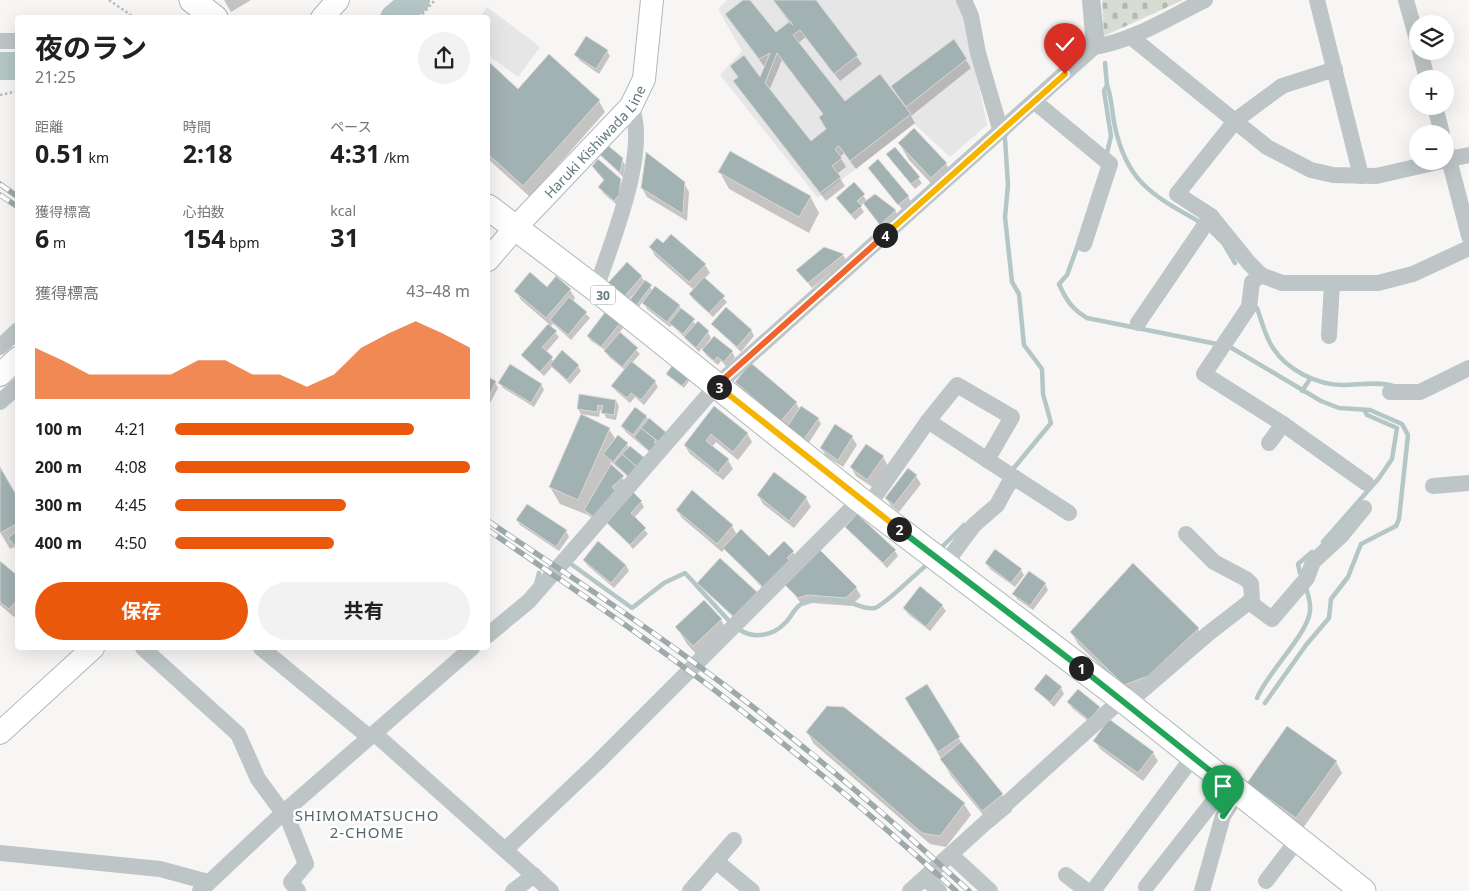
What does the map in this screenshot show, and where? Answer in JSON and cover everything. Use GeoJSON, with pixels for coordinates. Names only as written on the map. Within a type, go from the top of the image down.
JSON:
{"type":"FeatureCollection","features":[{"type":"Feature","properties":{"kind":"main road"},"geometry":{"type":"LineString","coordinates":[[192,0],[212,15]]}},
{"type":"Feature","properties":{"kind":"main road"},"geometry":{"type":"LineString","coordinates":[[325,15],[338,0]]}},
{"type":"Feature","properties":{"kind":"main road","name":"Haruki Kishiwada Line"},"geometry":{"type":"LineString","coordinates":[[490,258],[516,227],[631,106],[644,80],[652,0]]}},
{"type":"Feature","properties":{"kind":"main road","name":"30"},"geometry":{"type":"LineString","coordinates":[[490,208],[596,289],[864,503],[1122,699],[1363,891]]}},
{"type":"Feature","properties":{"kind":"main road"},"geometry":{"type":"LineString","coordinates":[[0,375],[15,361]]}},
{"type":"Feature","properties":{"kind":"main road"},"geometry":{"type":"LineString","coordinates":[[0,733],[91,650]]}},
{"type":"Feature","properties":{"kind":"street"},"geometry":{"type":"LineString","coordinates":[[964,0],[971,16],[978,53],[1001,132]]}},
{"type":"Feature","properties":{"kind":"street"},"geometry":{"type":"LineString","coordinates":[[1090,0],[1094,47]]}},
{"type":"Feature","properties":{"kind":"street"},"geometry":{"type":"LineString","coordinates":[[490,633],[529,601],[717,385],[1036,102],[1094,47],[1110,45],[1131,37],[1205,0]]}},
{"type":"Feature","properties":{"kind":"street"},"geometry":{"type":"LineString","coordinates":[[1317,0],[1361,176]]}},
{"type":"Feature","properties":{"kind":"street"},"geometry":{"type":"LineString","coordinates":[[1406,0],[1410,15]]}},
{"type":"Feature","properties":{"kind":"street"},"geometry":{"type":"LineString","coordinates":[[1131,37],[1267,147],[1311,170],[1333,175],[1376,176],[1409,166]]}},
{"type":"Feature","properties":{"kind":"street"},"geometry":{"type":"LineString","coordinates":[[0,41],[15,40]]}},
{"type":"Feature","properties":{"kind":"street"},"geometry":{"type":"LineString","coordinates":[[1334,69],[1282,86],[1236,120],[1177,194],[1211,216],[1249,264],[1261,275],[1282,283],[1378,283],[1413,274],[1469,248]]}},
{"type":"Feature","properties":{"kind":"street"},"geometry":{"type":"LineString","coordinates":[[1036,102],[1110,164],[1084,244]]}},
{"type":"Feature","properties":{"kind":"street"},"geometry":{"type":"LineString","coordinates":[[596,289],[630,186],[636,133],[635,117],[631,106]]}},
{"type":"Feature","properties":{"kind":"street"},"geometry":{"type":"LineString","coordinates":[[1454,155],[1469,154]]}},
{"type":"Feature","properties":{"kind":"street"},"geometry":{"type":"LineString","coordinates":[[1449,170],[1469,236]]}},
{"type":"Feature","properties":{"kind":"street"},"geometry":{"type":"LineString","coordinates":[[1138,323],[1211,216]]}},
{"type":"Feature","properties":{"kind":"street"},"geometry":{"type":"LineString","coordinates":[[1261,275],[1252,282],[1250,306],[1204,374],[1283,424],[1366,483]]}},
{"type":"Feature","properties":{"kind":"street"},"geometry":{"type":"LineString","coordinates":[[1329,336],[1332,283]]}},
{"type":"Feature","properties":{"kind":"street"},"geometry":{"type":"LineString","coordinates":[[0,347],[15,333]]}},
{"type":"Feature","properties":{"kind":"street"},"geometry":{"type":"LineString","coordinates":[[1390,392],[1420,392],[1469,368],[1469,379]]}},
{"type":"Feature","properties":{"kind":"street"},"geometry":{"type":"LineString","coordinates":[[506,850],[864,503],[957,385],[1012,417],[987,460]]}},
{"type":"Feature","properties":{"kind":"street"},"geometry":{"type":"LineString","coordinates":[[0,402],[15,389]]}},
{"type":"Feature","properties":{"kind":"street"},"geometry":{"type":"LineString","coordinates":[[928,422],[1069,513]]}},
{"type":"Feature","properties":{"kind":"street"},"geometry":{"type":"LineString","coordinates":[[1269,443],[1283,424]]}},
{"type":"Feature","properties":{"kind":"street"},"geometry":{"type":"LineString","coordinates":[[945,564],[974,525],[997,504],[1008,485],[1015,478]]}},
{"type":"Feature","properties":{"kind":"street"},"geometry":{"type":"LineString","coordinates":[[1433,486],[1469,483]]}},
{"type":"Feature","properties":{"kind":"street"},"geometry":{"type":"LineString","coordinates":[[1249,602],[1272,618],[1297,599],[1313,562],[1346,541],[1364,508]]}},
{"type":"Feature","properties":{"kind":"street"},"geometry":{"type":"LineString","coordinates":[[910,891],[1122,699],[1137,695],[1209,633],[1249,602],[1252,598],[1251,584],[1246,579],[1214,562],[1186,534]]}},
{"type":"Feature","properties":{"kind":"street"},"geometry":{"type":"LineString","coordinates":[[145,650],[238,734],[258,779],[284,812],[306,864],[291,882],[298,891]]}},
{"type":"Feature","properties":{"kind":"street"},"geometry":{"type":"LineString","coordinates":[[264,650],[372,736],[506,850],[551,891]]}},
{"type":"Feature","properties":{"kind":"street"},"geometry":{"type":"LineString","coordinates":[[0,853],[160,870],[204,886],[284,812],[470,650]]}},
{"type":"Feature","properties":{"kind":"street"},"geometry":{"type":"LineString","coordinates":[[1093,891],[1193,757]]}},
{"type":"Feature","properties":{"kind":"street"},"geometry":{"type":"LineString","coordinates":[[1146,887],[1232,788]]}},
{"type":"Feature","properties":{"kind":"street"},"geometry":{"type":"LineString","coordinates":[[1202,891],[1232,788]]}},
{"type":"Feature","properties":{"kind":"street"},"geometry":{"type":"LineString","coordinates":[[1266,881],[1298,839]]}},
{"type":"Feature","properties":{"kind":"street"},"geometry":{"type":"LineString","coordinates":[[690,891],[718,862],[734,840]]}},
{"type":"Feature","properties":{"kind":"street"},"geometry":{"type":"LineString","coordinates":[[951,855],[990,891]]}},
{"type":"Feature","properties":{"kind":"street"},"geometry":{"type":"LineString","coordinates":[[718,862],[752,891]]}},
{"type":"Feature","properties":{"kind":"street"},"geometry":{"type":"LineString","coordinates":[[513,891],[534,875]]}},
{"type":"Feature","properties":{"kind":"street"},"geometry":{"type":"LineString","coordinates":[[1066,875],[1087,891]]}},
{"type":"Feature","properties":{"kind":"street"},"geometry":{"type":"LineString","coordinates":[[925,878],[939,891]]}},
{"type":"Feature","properties":{"kind":"path"},"geometry":{"type":"LineString","coordinates":[[109,0],[131,15]]}},
{"type":"Feature","properties":{"kind":"path"},"geometry":{"type":"LineString","coordinates":[[422,15],[435,0]]}},
{"type":"Feature","properties":{"kind":"path"},"geometry":{"type":"LineString","coordinates":[[0,95],[15,92]]}},
{"type":"Feature","properties":{"kind":"shaded area"},"geometry":{"type":"Polygon","coordinates":[[[727,0],[957,0],[965,18],[987,125],[950,157],[914,124],[818,198],[720,75],[742,51],[718,9],[727,0]]]}},
{"type":"Feature","properties":{"kind":"shaded area"},"geometry":{"type":"Polygon","coordinates":[[[487,7],[540,47],[518,77],[490,56],[490,15],[481,15],[487,7]]]}},
{"type":"Feature","properties":{"kind":"green space"},"geometry":{"type":"Polygon","coordinates":[[[1102,0],[1183,0],[1104,36],[1102,0]]]}},
{"type":"Feature","properties":{"kind":"building"},"geometry":{"type":"Polygon","coordinates":[[[743,0],[750,0],[776,32],[789,22],[793,25],[773,0],[816,0],[858,55],[834,74],[800,30],[793,35],[845,101],[880,74],[911,114],[850,161],[839,146],[835,149],[842,158],[832,166],[841,177],[820,193],[733,81],[738,77],[730,66],[744,55],[760,77],[770,53],[759,59],[725,14],[743,0]],[[777,53],[765,83],[811,141],[826,129],[819,117],[823,114],[777,53]]]}},
{"type":"Feature","properties":{"kind":"building"},"geometry":{"type":"Polygon","coordinates":[[[586,36],[608,50],[596,69],[574,55],[586,36]]]}},
{"type":"Feature","properties":{"kind":"building"},"geometry":{"type":"Polygon","coordinates":[[[954,39],[967,59],[906,107],[891,86],[954,39]]]}},
{"type":"Feature","properties":{"kind":"building"},"geometry":{"type":"Polygon","coordinates":[[[549,54],[600,100],[523,186],[490,156],[490,63],[518,89],[549,54]]]}},
{"type":"Feature","properties":{"kind":"building"},"geometry":{"type":"Polygon","coordinates":[[[914,128],[947,163],[931,178],[898,143],[914,128]]]}},
{"type":"Feature","properties":{"kind":"building"},"geometry":{"type":"Polygon","coordinates":[[[606,144],[623,158],[620,173],[598,153],[606,144]]]}},
{"type":"Feature","properties":{"kind":"building"},"geometry":{"type":"Polygon","coordinates":[[[895,147],[920,177],[911,184],[886,154],[895,147]]]}},
{"type":"Feature","properties":{"kind":"building"},"geometry":{"type":"Polygon","coordinates":[[[730,151],[811,196],[799,217],[718,172],[730,151]]]}},
{"type":"Feature","properties":{"kind":"building"},"geometry":{"type":"Polygon","coordinates":[[[646,152],[685,182],[683,214],[641,188],[646,152]]]}},
{"type":"Feature","properties":{"kind":"building"},"geometry":{"type":"Polygon","coordinates":[[[598,159],[621,179],[619,195],[614,201],[598,187],[604,180],[592,166],[598,159]]]}},
{"type":"Feature","properties":{"kind":"building"},"geometry":{"type":"Polygon","coordinates":[[[878,159],[909,196],[898,205],[868,168],[878,159]]]}},
{"type":"Feature","properties":{"kind":"building"},"geometry":{"type":"Polygon","coordinates":[[[854,182],[865,194],[857,201],[862,206],[851,215],[836,198],[854,182]]]}},
{"type":"Feature","properties":{"kind":"building"},"geometry":{"type":"Polygon","coordinates":[[[875,194],[896,210],[880,225],[863,203],[875,194]]]}},
{"type":"Feature","properties":{"kind":"building"},"geometry":{"type":"Polygon","coordinates":[[[671,234],[706,264],[689,282],[649,247],[657,238],[663,243],[671,234]]]}},
{"type":"Feature","properties":{"kind":"building"},"geometry":{"type":"Polygon","coordinates":[[[824,247],[844,254],[808,283],[796,270],[824,247]]]}},
{"type":"Feature","properties":{"kind":"building"},"geometry":{"type":"Polygon","coordinates":[[[627,262],[642,276],[623,298],[607,284],[627,262]]]}},
{"type":"Feature","properties":{"kind":"building"},"geometry":{"type":"Polygon","coordinates":[[[530,272],[547,287],[556,276],[571,289],[546,318],[514,291],[530,272]]]}},
{"type":"Feature","properties":{"kind":"building"},"geometry":{"type":"Polygon","coordinates":[[[704,277],[725,296],[709,313],[689,294],[704,277]]]}},
{"type":"Feature","properties":{"kind":"building"},"geometry":{"type":"Polygon","coordinates":[[[645,280],[652,285],[636,306],[629,301],[645,280]]]}},
{"type":"Feature","properties":{"kind":"building"},"geometry":{"type":"Polygon","coordinates":[[[655,286],[680,305],[667,322],[642,303],[655,286]]]}},
{"type":"Feature","properties":{"kind":"building"},"geometry":{"type":"Polygon","coordinates":[[[569,297],[587,312],[568,335],[550,320],[569,297]]]}},
{"type":"Feature","properties":{"kind":"building"},"geometry":{"type":"Polygon","coordinates":[[[726,307],[752,330],[737,347],[711,324],[726,307]]]}},
{"type":"Feature","properties":{"kind":"building"},"geometry":{"type":"Polygon","coordinates":[[[681,308],[695,319],[683,334],[669,323],[681,308]]]}},
{"type":"Feature","properties":{"kind":"building"},"geometry":{"type":"Polygon","coordinates":[[[606,311],[621,322],[601,347],[587,336],[606,311]]]}},
{"type":"Feature","properties":{"kind":"building"},"geometry":{"type":"Polygon","coordinates":[[[698,321],[709,331],[696,348],[684,337],[698,321]]]}},
{"type":"Feature","properties":{"kind":"building"},"geometry":{"type":"Polygon","coordinates":[[[548,324],[557,331],[542,347],[553,357],[540,372],[521,355],[548,324]]]}},
{"type":"Feature","properties":{"kind":"building"},"geometry":{"type":"Polygon","coordinates":[[[620,332],[638,348],[622,367],[604,351],[620,332]]]}},
{"type":"Feature","properties":{"kind":"building"},"geometry":{"type":"Polygon","coordinates":[[[714,336],[733,351],[724,362],[717,357],[714,361],[702,350],[714,336]]]}},
{"type":"Feature","properties":{"kind":"building"},"geometry":{"type":"Polygon","coordinates":[[[562,350],[579,365],[567,380],[550,365],[562,350]]]}},
{"type":"Feature","properties":{"kind":"building"},"geometry":{"type":"Polygon","coordinates":[[[631,361],[656,381],[641,400],[631,393],[627,398],[611,386],[631,361]]]}},
{"type":"Feature","properties":{"kind":"building"},"geometry":{"type":"Polygon","coordinates":[[[751,363],[797,402],[781,421],[735,382],[751,363]]]}},
{"type":"Feature","properties":{"kind":"building"},"geometry":{"type":"Polygon","coordinates":[[[510,364],[542,384],[531,403],[498,383],[510,364]]]}},
{"type":"Feature","properties":{"kind":"building"},"geometry":{"type":"Polygon","coordinates":[[[672,366],[689,378],[682,386],[666,374],[672,366]]]}},
{"type":"Feature","properties":{"kind":"building"},"geometry":{"type":"Polygon","coordinates":[[[490,378],[496,381],[490,394],[490,378]]]}},
{"type":"Feature","properties":{"kind":"building"},"geometry":{"type":"Polygon","coordinates":[[[579,394],[616,400],[614,415],[601,413],[603,406],[598,405],[597,412],[577,409],[579,394]]]}},
{"type":"Feature","properties":{"kind":"building"},"geometry":{"type":"Polygon","coordinates":[[[714,406],[748,433],[733,452],[711,434],[706,441],[729,459],[718,473],[684,445],[714,406]]]}},
{"type":"Feature","properties":{"kind":"building"},"geometry":{"type":"Polygon","coordinates":[[[801,406],[819,418],[804,439],[787,427],[801,406]]]}},
{"type":"Feature","properties":{"kind":"building"},"geometry":{"type":"Polygon","coordinates":[[[635,407],[647,416],[633,435],[621,426],[635,407]]]}},
{"type":"Feature","properties":{"kind":"building"},"geometry":{"type":"Polygon","coordinates":[[[581,414],[610,428],[578,500],[549,487],[581,414]]]}},
{"type":"Feature","properties":{"kind":"building"},"geometry":{"type":"Polygon","coordinates":[[[649,418],[667,433],[659,442],[641,428],[649,418]]]}},
{"type":"Feature","properties":{"kind":"building"},"geometry":{"type":"Polygon","coordinates":[[[835,424],[853,436],[838,460],[820,448],[835,424]]]}},
{"type":"Feature","properties":{"kind":"building"},"geometry":{"type":"Polygon","coordinates":[[[641,428],[656,440],[654,442],[657,445],[650,452],[634,437],[641,428]]]}},
{"type":"Feature","properties":{"kind":"building"},"geometry":{"type":"Polygon","coordinates":[[[618,435],[628,443],[613,462],[603,454],[618,435]]]}},
{"type":"Feature","properties":{"kind":"building"},"geometry":{"type":"Polygon","coordinates":[[[866,444],[884,456],[867,480],[850,467],[866,444]]]}},
{"type":"Feature","properties":{"kind":"building"},"geometry":{"type":"Polygon","coordinates":[[[630,446],[646,459],[638,468],[622,454],[630,446]]]}},
{"type":"Feature","properties":{"kind":"building"},"geometry":{"type":"Polygon","coordinates":[[[622,454],[638,468],[630,478],[614,463],[622,454]]]}},
{"type":"Feature","properties":{"kind":"building"},"geometry":{"type":"Polygon","coordinates":[[[611,464],[624,476],[612,487],[619,495],[598,520],[584,510],[611,464]]]}},
{"type":"Feature","properties":{"kind":"building"},"geometry":{"type":"Polygon","coordinates":[[[0,467],[15,493],[15,525],[0,533],[0,467]]]}},
{"type":"Feature","properties":{"kind":"building"},"geometry":{"type":"Polygon","coordinates":[[[908,468],[917,475],[894,505],[885,498],[908,468]]]}},
{"type":"Feature","properties":{"kind":"building"},"geometry":{"type":"Polygon","coordinates":[[[774,472],[807,497],[789,521],[757,495],[774,472]]]}},
{"type":"Feature","properties":{"kind":"building"},"geometry":{"type":"Polygon","coordinates":[[[692,490],[733,525],[717,544],[676,510],[692,490]]]}},
{"type":"Feature","properties":{"kind":"building"},"geometry":{"type":"Polygon","coordinates":[[[633,492],[642,501],[631,513],[646,528],[630,545],[605,521],[633,492]]]}},
{"type":"Feature","properties":{"kind":"building"},"geometry":{"type":"Polygon","coordinates":[[[527,504],[567,530],[556,547],[516,520],[527,504]]]}},
{"type":"Feature","properties":{"kind":"building"},"geometry":{"type":"Polygon","coordinates":[[[857,514],[896,550],[883,563],[845,527],[857,514]]]}},
{"type":"Feature","properties":{"kind":"building"},"geometry":{"type":"Polygon","coordinates":[[[741,529],[769,556],[784,541],[794,551],[787,558],[792,562],[765,589],[723,548],[741,529]]]}},
{"type":"Feature","properties":{"kind":"building"},"geometry":{"type":"Polygon","coordinates":[[[15,532],[15,546],[8,538],[15,532]]]}},
{"type":"Feature","properties":{"kind":"building"},"geometry":{"type":"Polygon","coordinates":[[[598,541],[626,565],[611,583],[583,560],[598,541]]]}},
{"type":"Feature","properties":{"kind":"building"},"geometry":{"type":"Polygon","coordinates":[[[818,548],[857,587],[846,598],[807,595],[798,598],[783,583],[818,548]]]}},
{"type":"Feature","properties":{"kind":"building"},"geometry":{"type":"Polygon","coordinates":[[[995,549],[1022,569],[1011,583],[985,563],[995,549]]]}},
{"type":"Feature","properties":{"kind":"building"},"geometry":{"type":"Polygon","coordinates":[[[720,558],[757,592],[734,617],[697,583],[720,558]]]}},
{"type":"Feature","properties":{"kind":"building"},"geometry":{"type":"Polygon","coordinates":[[[0,561],[15,574],[15,602],[9,609],[0,602],[0,561]]]}},
{"type":"Feature","properties":{"kind":"building"},"geometry":{"type":"Polygon","coordinates":[[[1133,563],[1199,628],[1148,676],[1124,685],[1070,632],[1133,563]]]}},
{"type":"Feature","properties":{"kind":"building"},"geometry":{"type":"Polygon","coordinates":[[[1029,571],[1046,583],[1030,606],[1012,594],[1029,571]]]}},
{"type":"Feature","properties":{"kind":"building"},"geometry":{"type":"Polygon","coordinates":[[[920,586],[943,605],[926,627],[903,608],[920,586]]]}},
{"type":"Feature","properties":{"kind":"building"},"geometry":{"type":"Polygon","coordinates":[[[704,600],[722,619],[693,646],[675,627],[704,600]]]}},
{"type":"Feature","properties":{"kind":"building"},"geometry":{"type":"Polygon","coordinates":[[[1046,674],[1062,687],[1050,702],[1034,689],[1046,674]]]}},
{"type":"Feature","properties":{"kind":"building"},"geometry":{"type":"Polygon","coordinates":[[[927,684],[960,737],[938,752],[905,698],[927,684]]]}},
{"type":"Feature","properties":{"kind":"building"},"geometry":{"type":"Polygon","coordinates":[[[1078,689],[1100,707],[1089,720],[1067,702],[1078,689]]]}},
{"type":"Feature","properties":{"kind":"building"},"geometry":{"type":"Polygon","coordinates":[[[827,706],[844,707],[965,803],[940,836],[922,833],[806,732],[827,706]]]}},
{"type":"Feature","properties":{"kind":"building"},"geometry":{"type":"Polygon","coordinates":[[[1109,719],[1154,752],[1138,773],[1093,741],[1109,719]]]}},
{"type":"Feature","properties":{"kind":"building"},"geometry":{"type":"Polygon","coordinates":[[[1287,726],[1337,761],[1296,818],[1247,783],[1287,726]]]}},
{"type":"Feature","properties":{"kind":"building"},"geometry":{"type":"Polygon","coordinates":[[[961,742],[1003,794],[982,811],[940,759],[961,742]]]}},
{"type":"Feature","properties":{"kind":"waterway"},"geometry":{"type":"LineString","coordinates":[[398,15],[416,0]]}},
{"type":"Feature","properties":{"kind":"waterway"},"geometry":{"type":"LineString","coordinates":[[1098,0],[1102,38]]}},
{"type":"Feature","properties":{"kind":"waterway"},"geometry":{"type":"LineString","coordinates":[[1105,63],[1107,85],[1104,91],[1111,136],[1106,157]]}},
{"type":"Feature","properties":{"kind":"waterway"},"geometry":{"type":"LineString","coordinates":[[0,66],[15,66]]}},
{"type":"Feature","properties":{"kind":"waterway"},"geometry":{"type":"LineString","coordinates":[[1107,85],[1120,146],[1135,175],[1156,195],[1200,222]]}},
{"type":"Feature","properties":{"kind":"waterway"},"geometry":{"type":"LineString","coordinates":[[1005,139],[1008,185],[1005,217],[1012,282],[1019,294],[1024,345],[1042,369],[1043,394],[1051,423],[1013,469]]}},
{"type":"Feature","properties":{"kind":"waterway"},"geometry":{"type":"LineString","coordinates":[[1209,229],[1224,244],[1235,263]]}},
{"type":"Feature","properties":{"kind":"waterway"},"geometry":{"type":"LineString","coordinates":[[1079,242],[1067,275],[1059,284],[1070,304],[1082,315],[1087,318],[1217,344]]}},
{"type":"Feature","properties":{"kind":"waterway"},"geometry":{"type":"LineString","coordinates":[[1257,308],[1273,348],[1286,363],[1304,375],[1333,384],[1375,383],[1393,386]]}},
{"type":"Feature","properties":{"kind":"waterway"},"geometry":{"type":"LineString","coordinates":[[1230,347],[1321,401],[1339,408],[1370,410],[1402,424],[1408,435],[1399,519],[1396,526],[1361,544],[1348,577],[1331,599],[1329,618],[1306,645],[1265,703]]}},
{"type":"Feature","properties":{"kind":"waterway"},"geometry":{"type":"LineString","coordinates":[[1302,391],[1310,379]]}},
{"type":"Feature","properties":{"kind":"waterway"},"geometry":{"type":"LineString","coordinates":[[1323,542],[1379,478],[1392,459],[1397,428],[1367,415],[1365,411]]}},
{"type":"Feature","properties":{"kind":"waterway"},"geometry":{"type":"LineString","coordinates":[[942,547],[964,525]]}},
{"type":"Feature","properties":{"kind":"waterway"},"geometry":{"type":"LineString","coordinates":[[1300,573],[1298,564],[1312,552]]}},
{"type":"Feature","properties":{"kind":"waterway"},"geometry":{"type":"LineString","coordinates":[[571,564],[632,608],[664,583],[685,573],[731,623]]}},
{"type":"Feature","properties":{"kind":"waterway"},"geometry":{"type":"LineString","coordinates":[[740,630],[751,635],[763,635],[775,631],[790,618],[800,605],[813,600],[837,600],[864,608],[875,608],[880,606],[928,564]]}},
{"type":"Feature","properties":{"kind":"waterway"},"geometry":{"type":"LineString","coordinates":[[536,584],[539,573]]}},
{"type":"Feature","properties":{"kind":"waterway"},"geometry":{"type":"LineString","coordinates":[[1257,698],[1308,620],[1310,605],[1306,588]]}},
{"type":"Feature","properties":{"kind":"railway"},"geometry":{"type":"LineString","coordinates":[[0,184],[15,195]]}},
{"type":"Feature","properties":{"kind":"railway"},"geometry":{"type":"LineString","coordinates":[[0,195],[15,205]]}},
{"type":"Feature","properties":{"kind":"railway"},"geometry":{"type":"LineString","coordinates":[[490,522],[671,645],[732,691],[836,774],[969,891]]}},
{"type":"Feature","properties":{"kind":"railway"},"geometry":{"type":"LineString","coordinates":[[490,531],[640,635],[729,701],[844,794],[956,891]]}},
{"type":"Feature","properties":{"kind":"district","name":"SHIMOMATSUCHO 2-CHOME"},"geometry":{"type":"Point","coordinates":[367,824]}},
{"type":"Feature","properties":{"kind":"route"},"geometry":{"type":"LineString","coordinates":[[1065,74],[1036,102],[717,385],[860,500],[1122,699],[1238,793],[1223,816]]}}]}
